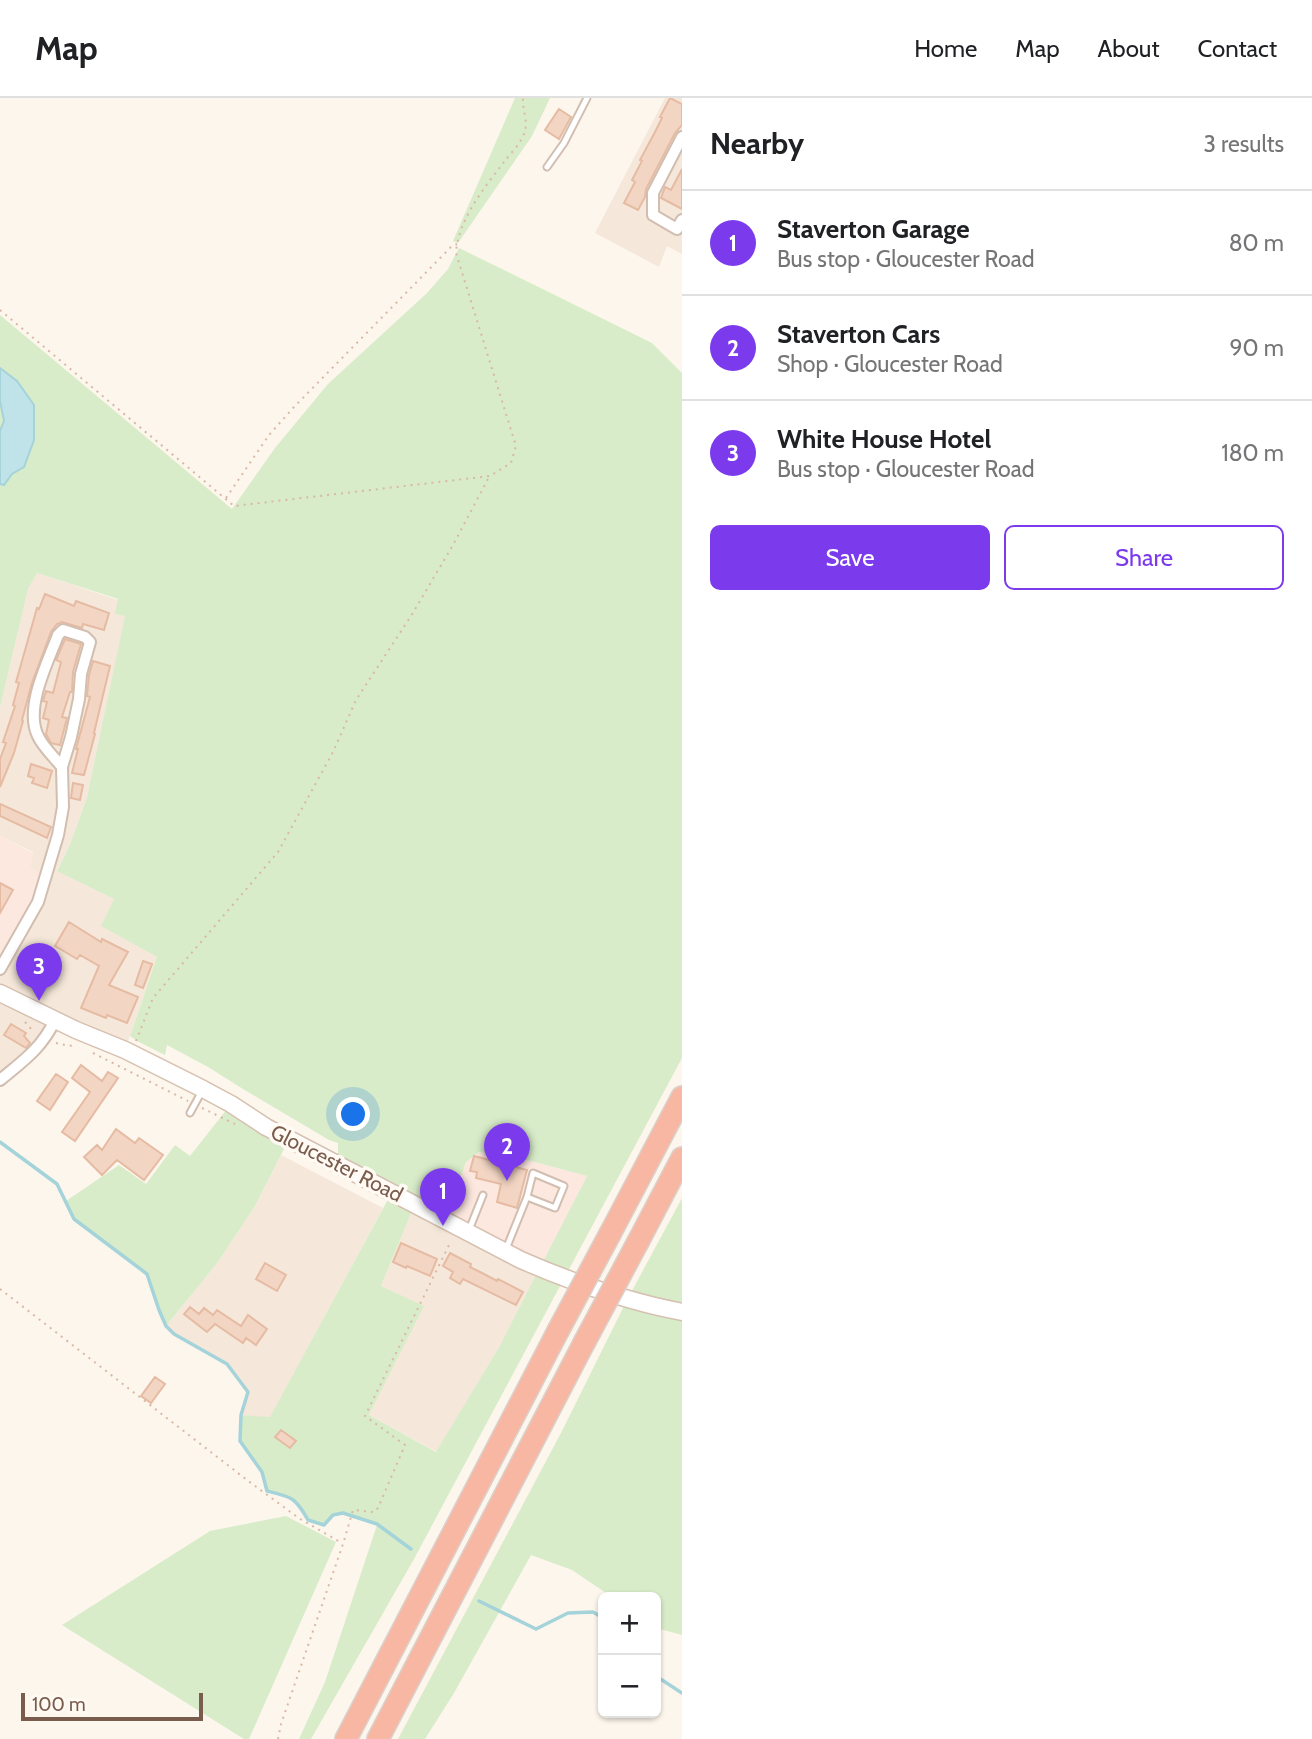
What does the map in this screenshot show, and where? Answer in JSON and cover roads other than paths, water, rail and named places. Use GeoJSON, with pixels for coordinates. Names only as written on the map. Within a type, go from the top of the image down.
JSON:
{"type":"FeatureCollection","features":[{"type":"Feature","properties":{"kind":"highway"},"geometry":{"type":"LineString","coordinates":[[346,1739],[682,1097]]}},
{"type":"Feature","properties":{"kind":"highway"},"geometry":{"type":"LineString","coordinates":[[378,1739],[682,1158]]}},
{"type":"Feature","properties":{"kind":"main road","name":"Gloucester Road"},"geometry":{"type":"LineString","coordinates":[[0,993],[204,1089],[277,1133],[505,1252],[595,1290],[682,1312]]}},
{"type":"Feature","properties":{"kind":"street"},"geometry":{"type":"LineString","coordinates":[[682,137],[653,193],[653,215],[677,229],[682,219]]}},
{"type":"Feature","properties":{"kind":"street"},"geometry":{"type":"LineString","coordinates":[[0,969],[38,902],[58,835],[63,807],[62,767],[71,737],[81,674],[90,642],[85,637],[63,631],[58,635],[34,700],[34,721],[38,737],[62,767]]}},
{"type":"Feature","properties":{"kind":"street"},"geometry":{"type":"LineString","coordinates":[[0,1080],[37,1050],[55,1020]]}},
{"type":"Feature","properties":{"kind":"lane"},"geometry":{"type":"LineString","coordinates":[[547,167],[564,143],[587,98]]}},
{"type":"Feature","properties":{"kind":"lane"},"geometry":{"type":"LineString","coordinates":[[190,1113],[204,1089]]}},
{"type":"Feature","properties":{"kind":"lane"},"geometry":{"type":"LineString","coordinates":[[505,1252],[527,1197],[533,1173],[564,1186],[555,1209],[527,1197]]}},
{"type":"Feature","properties":{"kind":"lane"},"geometry":{"type":"LineString","coordinates":[[463,1230],[483,1195]]}},
{"type":"Feature","properties":{"kind":"water"},"geometry":{"type":"Polygon","coordinates":[[[0,368],[17,381],[34,405],[34,440],[24,467],[12,474],[4,485],[0,484],[0,431],[4,421],[0,401],[0,368]]]}},
{"type":"Feature","properties":{"kind":"waterway"},"geometry":{"type":"LineString","coordinates":[[0,1142],[57,1184],[74,1219],[147,1274],[166,1326],[174,1334],[227,1364],[248,1392],[241,1415],[240,1441],[262,1472],[267,1491],[292,1499],[308,1520],[324,1525],[333,1515],[343,1513],[377,1524],[411,1549]]}},
{"type":"Feature","properties":{"kind":"waterway"},"geometry":{"type":"LineString","coordinates":[[479,1601],[536,1629],[568,1613],[593,1612],[598,1615]]}},
{"type":"Feature","properties":{"kind":"waterway"},"geometry":{"type":"LineString","coordinates":[[661,1679],[682,1693]]}},
{"type":"Feature","properties":{"kind":"place","name":"White House Hotel"},"geometry":{"type":"Point","coordinates":[39,1001]}},
{"type":"Feature","properties":{"kind":"place","name":"Staverton Cars"},"geometry":{"type":"Point","coordinates":[507,1181]}},
{"type":"Feature","properties":{"kind":"place","name":"Staverton Garage"},"geometry":{"type":"Point","coordinates":[443,1226]}}]}
